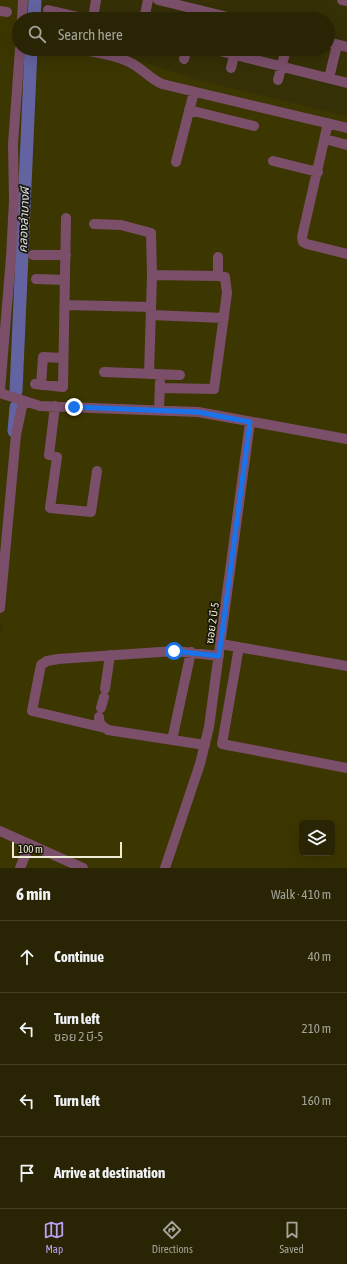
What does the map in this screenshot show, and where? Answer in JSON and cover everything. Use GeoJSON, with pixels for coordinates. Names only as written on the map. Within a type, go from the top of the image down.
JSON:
{"type":"FeatureCollection","features":[{"type":"Feature","properties":{"kind":"street"},"geometry":{"type":"LineString","coordinates":[[22,12],[23,0]]}},
{"type":"Feature","properties":{"kind":"street"},"geometry":{"type":"LineString","coordinates":[[94,12],[96,0]]}},
{"type":"Feature","properties":{"kind":"street"},"geometry":{"type":"LineString","coordinates":[[145,12],[148,0]]}},
{"type":"Feature","properties":{"kind":"street"},"geometry":{"type":"LineString","coordinates":[[158,0],[207,12]]}},
{"type":"Feature","properties":{"kind":"street"},"geometry":{"type":"LineString","coordinates":[[342,0],[347,1]]}},
{"type":"Feature","properties":{"kind":"street"},"geometry":{"type":"LineString","coordinates":[[48,10],[57,12]]}},
{"type":"Feature","properties":{"kind":"street"},"geometry":{"type":"LineString","coordinates":[[0,390],[11,257],[14,201],[13,144],[19,56]]}},
{"type":"Feature","properties":{"kind":"street"},"geometry":{"type":"LineString","coordinates":[[107,56],[130,62],[140,68],[152,80],[194,92],[347,128]]}},
{"type":"Feature","properties":{"kind":"street"},"geometry":{"type":"LineString","coordinates":[[231,68],[234,56]]}},
{"type":"Feature","properties":{"kind":"street"},"geometry":{"type":"LineString","coordinates":[[248,56],[347,83]]}},
{"type":"Feature","properties":{"kind":"street"},"geometry":{"type":"LineString","coordinates":[[278,80],[284,56]]}},
{"type":"Feature","properties":{"kind":"street"},"geometry":{"type":"LineString","coordinates":[[329,78],[334,56]]}},
{"type":"Feature","properties":{"kind":"street"},"geometry":{"type":"LineString","coordinates":[[176,162],[194,92]]}},
{"type":"Feature","properties":{"kind":"street"},"geometry":{"type":"LineString","coordinates":[[189,110],[254,126]]}},
{"type":"Feature","properties":{"kind":"street"},"geometry":{"type":"LineString","coordinates":[[328,123],[302,237],[303,242],[347,254]]}},
{"type":"Feature","properties":{"kind":"street"},"geometry":{"type":"LineString","coordinates":[[325,139],[347,144]]}},
{"type":"Feature","properties":{"kind":"street"},"geometry":{"type":"LineString","coordinates":[[273,161],[318,172]]}},
{"type":"Feature","properties":{"kind":"street"},"geometry":{"type":"LineString","coordinates":[[63,358],[43,357],[38,384],[63,387],[66,218]]}},
{"type":"Feature","properties":{"kind":"street"},"geometry":{"type":"LineString","coordinates":[[94,224],[121,225],[151,232],[152,275],[148,374]]}},
{"type":"Feature","properties":{"kind":"street"},"geometry":{"type":"LineString","coordinates":[[33,254],[66,255]]}},
{"type":"Feature","properties":{"kind":"street"},"geometry":{"type":"LineString","coordinates":[[218,257],[218,276]]}},
{"type":"Feature","properties":{"kind":"street"},"geometry":{"type":"LineString","coordinates":[[152,275],[225,277],[227,293],[214,389],[160,388]]}},
{"type":"Feature","properties":{"kind":"street"},"geometry":{"type":"LineString","coordinates":[[36,279],[65,280]]}},
{"type":"Feature","properties":{"kind":"street"},"geometry":{"type":"LineString","coordinates":[[65,305],[224,318]]}},
{"type":"Feature","properties":{"kind":"street"},"geometry":{"type":"LineString","coordinates":[[104,372],[180,375]]}},
{"type":"Feature","properties":{"kind":"street"},"geometry":{"type":"LineString","coordinates":[[159,410],[160,375]]}},
{"type":"Feature","properties":{"kind":"street"},"geometry":{"type":"LineString","coordinates":[[0,393],[23,402],[55,406],[198,412],[347,439]]}},
{"type":"Feature","properties":{"kind":"street"},"geometry":{"type":"LineString","coordinates":[[0,608],[16,435],[23,402]]}},
{"type":"Feature","properties":{"kind":"street"},"geometry":{"type":"LineString","coordinates":[[55,406],[49,455],[57,457],[50,508],[91,512],[97,471]]}},
{"type":"Feature","properties":{"kind":"street","name":"ซอย 2 บี-5"},"geometry":{"type":"LineString","coordinates":[[165,868],[205,745],[221,644],[250,422]]}},
{"type":"Feature","properties":{"kind":"street"},"geometry":{"type":"LineString","coordinates":[[221,644],[347,666]]}},
{"type":"Feature","properties":{"kind":"street"},"geometry":{"type":"LineString","coordinates":[[239,647],[222,744],[347,768]]}},
{"type":"Feature","properties":{"kind":"street"},"geometry":{"type":"LineString","coordinates":[[205,745],[105,728],[32,711],[39,671],[41,665],[47,661],[160,652],[191,652],[219,656]]}},
{"type":"Feature","properties":{"kind":"street"},"geometry":{"type":"LineString","coordinates":[[172,740],[191,652]]}},
{"type":"Feature","properties":{"kind":"street"},"geometry":{"type":"LineString","coordinates":[[105,728],[99,722],[110,655]]}},
{"type":"Feature","properties":{"kind":"street"},"geometry":{"type":"LineString","coordinates":[[0,831],[83,868]]}},
{"type":"Feature","properties":{"kind":"street"},"geometry":{"type":"LineString","coordinates":[[20,868],[30,844]]}},
{"type":"Feature","properties":{"kind":"shaded area"},"geometry":{"type":"Polygon","coordinates":[[[0,0],[42,0],[42,12],[12,12],[12,56],[121,56],[145,62],[194,79],[347,116],[347,868],[0,868],[0,635],[3,626],[0,625],[0,0]]]}},
{"type":"Feature","properties":{"kind":"waterway","name":"คลองลำบางผี"},"geometry":{"type":"LineString","coordinates":[[34,12],[35,0]]}},
{"type":"Feature","properties":{"kind":"waterway","name":"คลองลำบางผี"},"geometry":{"type":"LineString","coordinates":[[16,391],[31,56]]}},
{"type":"Feature","properties":{"kind":"waterway","name":"คลองลำบางผี"},"geometry":{"type":"LineString","coordinates":[[14,431],[16,407]]}},
{"type":"Feature","properties":{"kind":"route"},"geometry":{"type":"LineString","coordinates":[[74,407],[198,412],[250,422],[219,656],[186,651],[174,651]]}}]}
